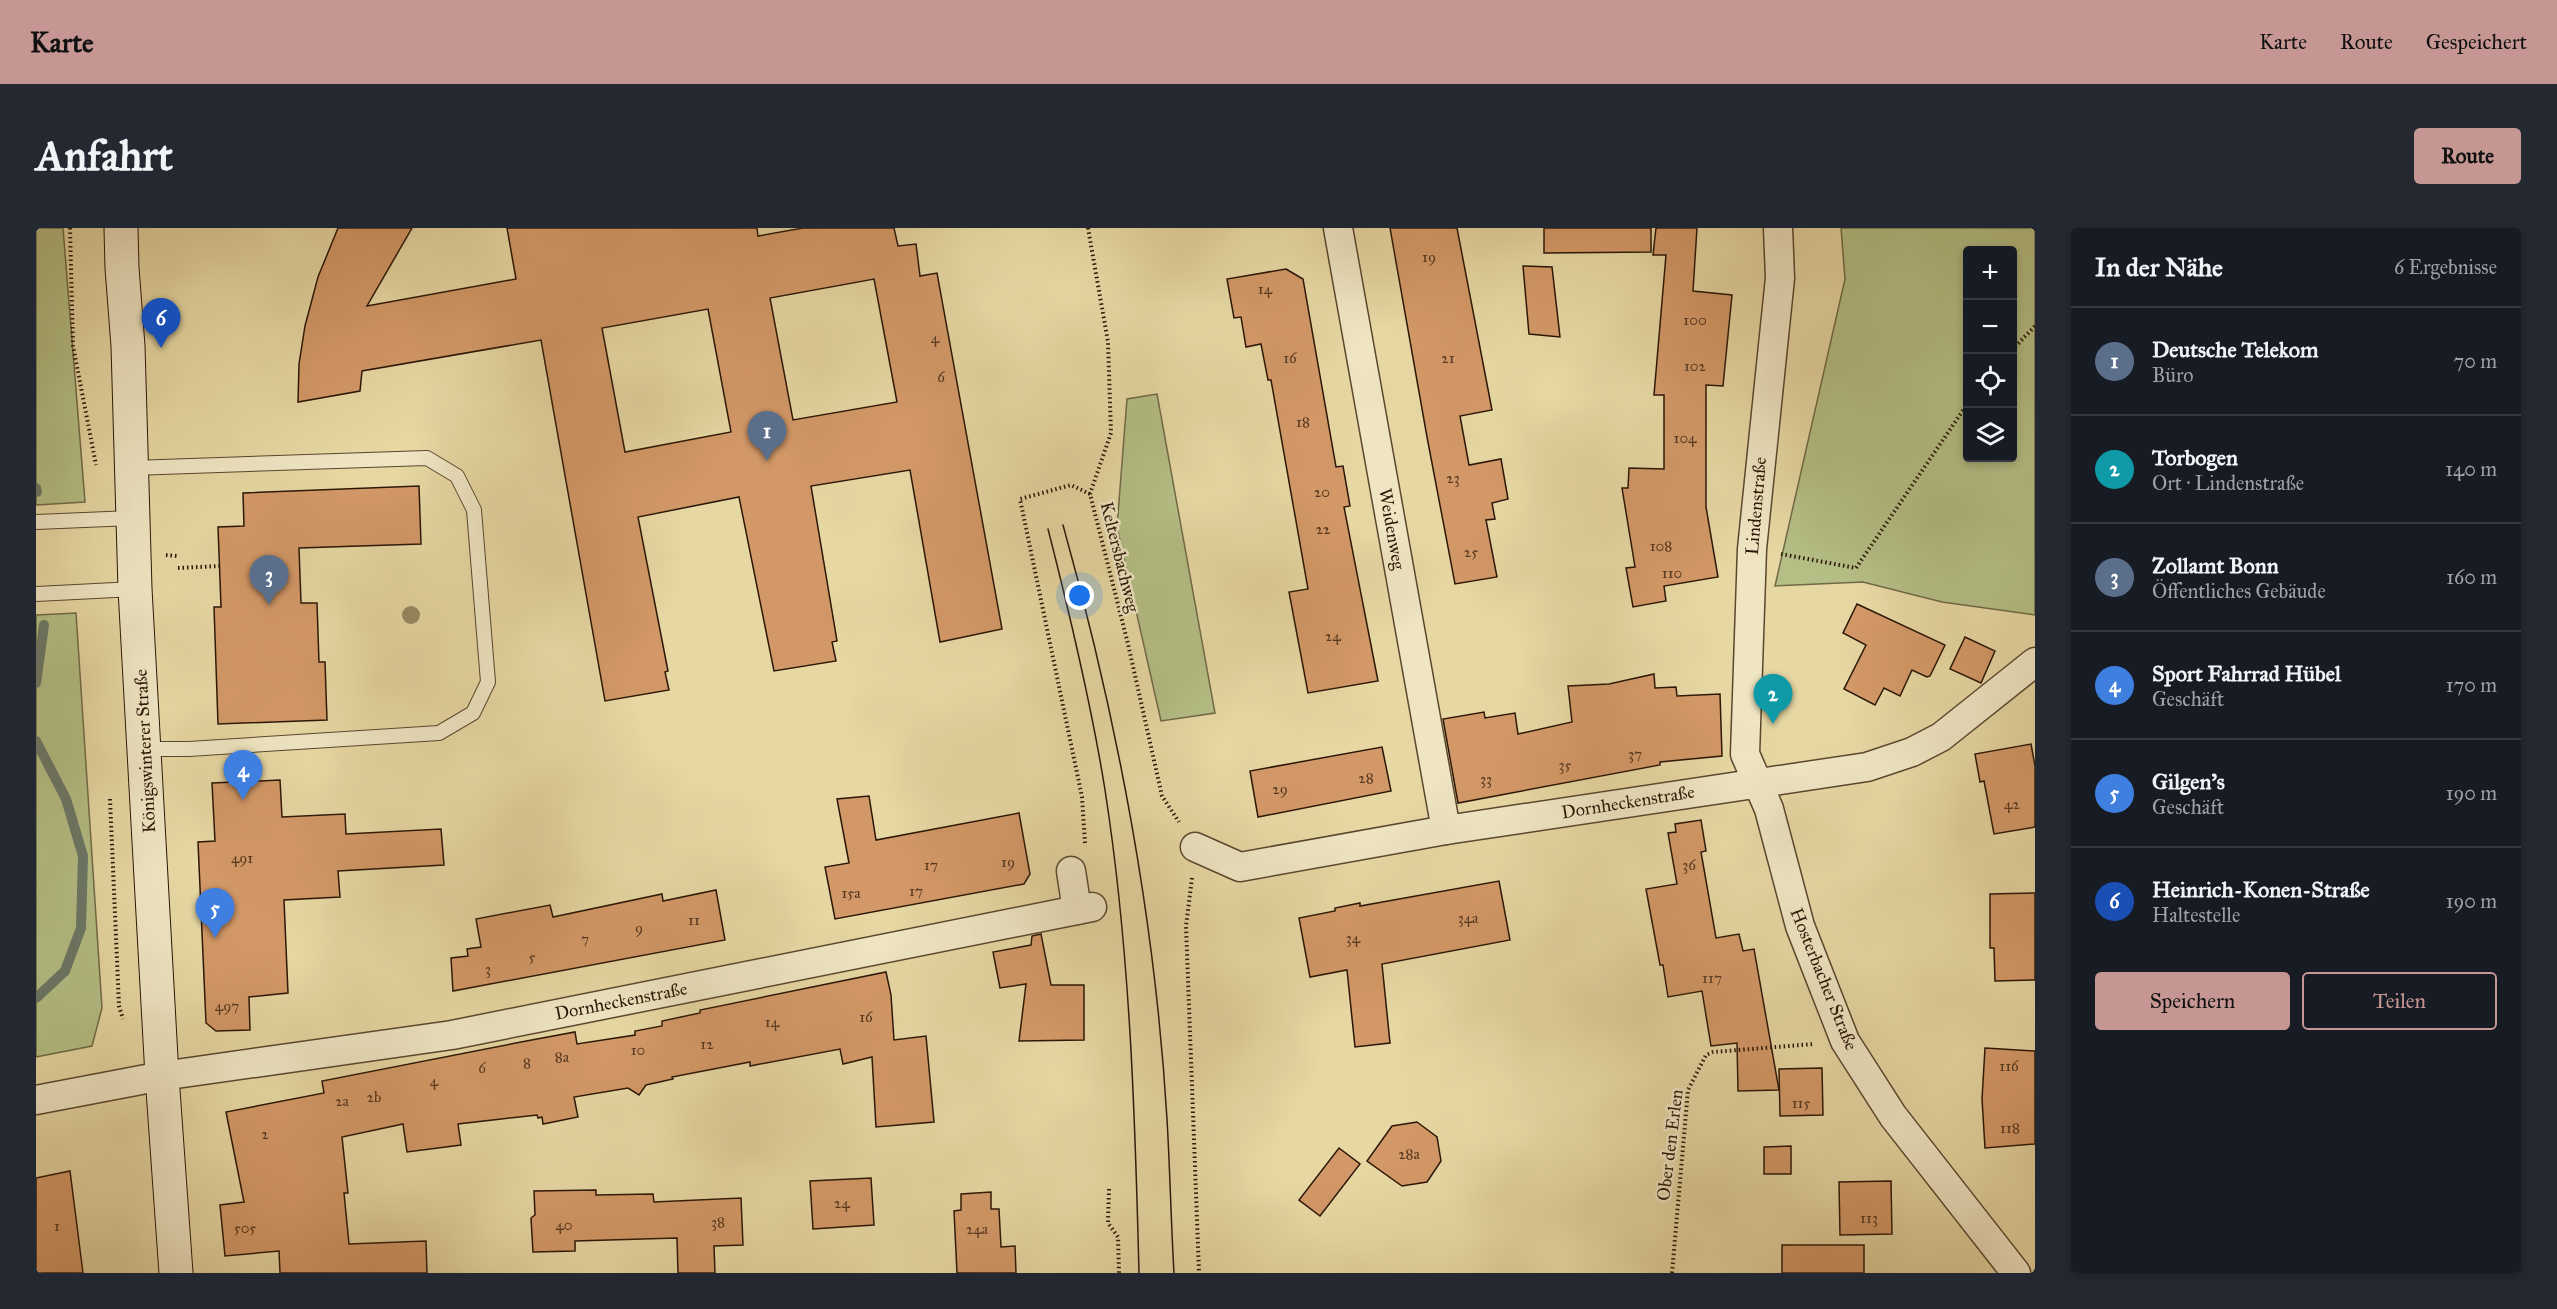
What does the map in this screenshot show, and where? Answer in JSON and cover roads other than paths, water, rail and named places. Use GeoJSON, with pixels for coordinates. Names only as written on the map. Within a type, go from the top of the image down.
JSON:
{"type":"FeatureCollection","features":[{"type":"Feature","properties":{"kind":"main road"},"geometry":{"type":"LineString","coordinates":[[108,228],[122,268]]}},
{"type":"Feature","properties":{"kind":"main road","name":"Königswinterer Straße"},"geometry":{"type":"LineString","coordinates":[[121,228],[128,346],[135,589],[146,749],[162,1076],[176,1273]]}},
{"type":"Feature","properties":{"kind":"street","name":"Weidenweg"},"geometry":{"type":"LineString","coordinates":[[1338,228],[1446,830]]}},
{"type":"Feature","properties":{"kind":"street","name":"Lindenstraße"},"geometry":{"type":"LineString","coordinates":[[1757,782],[1745,754],[1752,549],[1780,278],[1778,228]]}},
{"type":"Feature","properties":{"kind":"street","name":"Dornheckenstraße"},"geometry":{"type":"LineString","coordinates":[[1195,848],[1240,867],[1446,830],[1867,767],[1912,752],[1949,731],[2035,662]]}},
{"type":"Feature","properties":{"kind":"street","name":"Hosterbacher Straße"},"geometry":{"type":"LineString","coordinates":[[1757,782],[1769,808],[1800,926],[1845,1041],[1893,1116],[2016,1273]]}},
{"type":"Feature","properties":{"kind":"street","name":"Dornheckenstraße"},"geometry":{"type":"LineString","coordinates":[[36,1100],[162,1076],[452,1035],[1084,908],[1078,861]]}},
{"type":"Feature","properties":{"kind":"lane"},"geometry":{"type":"LineString","coordinates":[[132,468],[427,458],[457,476],[474,510],[488,682],[473,713],[439,732],[189,749],[146,749]]}},
{"type":"Feature","properties":{"kind":"lane"},"geometry":{"type":"LineString","coordinates":[[36,522],[132,518]]}},
{"type":"Feature","properties":{"kind":"lane"},"geometry":{"type":"LineString","coordinates":[[36,594],[135,589]]}},
{"type":"Feature","properties":{"kind":"waterway"},"geometry":{"type":"LineString","coordinates":[[36,488],[37,492]]}},
{"type":"Feature","properties":{"kind":"waterway"},"geometry":{"type":"LineString","coordinates":[[36,683],[44,625]]}},
{"type":"Feature","properties":{"kind":"waterway"},"geometry":{"type":"LineString","coordinates":[[36,741],[66,799],[83,856],[81,928],[65,971],[36,998]]}},
{"type":"Feature","properties":{"kind":"tram line"},"geometry":{"type":"LineString","coordinates":[[1063,525],[1100,671],[1131,819],[1143,894],[1161,1044],[1174,1273]]}},
{"type":"Feature","properties":{"kind":"tram line"},"geometry":{"type":"LineString","coordinates":[[1048,529],[1087,691],[1113,850],[1130,1031],[1139,1273]]}},
{"type":"Feature","properties":{"kind":"place","name":"Heinrich-Konen-Straße"},"geometry":{"type":"Point","coordinates":[161,348]}},
{"type":"Feature","properties":{"kind":"place","name":"Deutsche Telekom"},"geometry":{"type":"Point","coordinates":[767,461]}},
{"type":"Feature","properties":{"kind":"place","name":"Zollamt Bonn"},"geometry":{"type":"Point","coordinates":[269,605]}},
{"type":"Feature","properties":{"kind":"place","name":"Torbogen"},"geometry":{"type":"Point","coordinates":[1773,724]}},
{"type":"Feature","properties":{"kind":"place","name":"Sport Fahrrad Hübel"},"geometry":{"type":"Point","coordinates":[243,800]}},
{"type":"Feature","properties":{"kind":"place","name":"Gilgen's"},"geometry":{"type":"Point","coordinates":[215,938]}}]}
